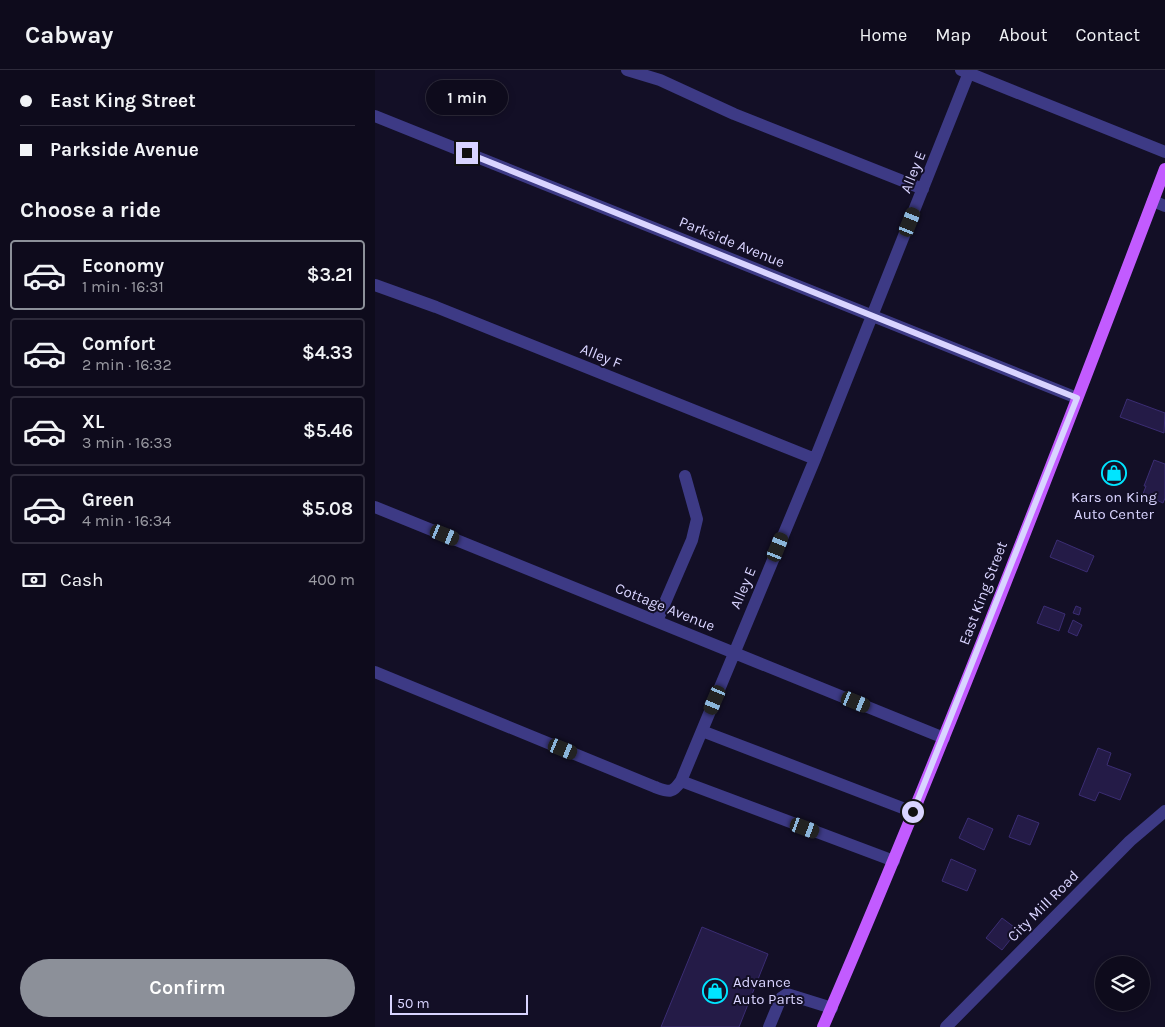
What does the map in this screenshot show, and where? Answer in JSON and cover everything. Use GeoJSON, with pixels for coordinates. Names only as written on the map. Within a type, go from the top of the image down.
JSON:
{"type":"FeatureCollection","features":[{"type":"Feature","properties":{"kind":"main road","name":"East King Street"},"geometry":{"type":"LineString","coordinates":[[823,1027],[944,738],[1165,168]]}},
{"type":"Feature","properties":{"kind":"street"},"geometry":{"type":"LineString","coordinates":[[627,70],[660,80],[734,114],[923,189]]}},
{"type":"Feature","properties":{"kind":"street"},"geometry":{"type":"LineString","coordinates":[[967,71],[1165,152]]}},
{"type":"Feature","properties":{"kind":"street","name":"Alley E"},"geometry":{"type":"LineString","coordinates":[[681,781],[815,459],[923,189],[967,71]]}},
{"type":"Feature","properties":{"kind":"street","name":"Parkside Avenue"},"geometry":{"type":"LineString","coordinates":[[375,116],[1077,398]]}},
{"type":"Feature","properties":{"kind":"street"},"geometry":{"type":"LineString","coordinates":[[1153,201],[1165,206]]}},
{"type":"Feature","properties":{"kind":"street","name":"Alley F"},"geometry":{"type":"LineString","coordinates":[[375,286],[437,307],[815,459]]}},
{"type":"Feature","properties":{"kind":"street"},"geometry":{"type":"LineString","coordinates":[[657,621],[692,540],[697,519],[685,476]]}},
{"type":"Feature","properties":{"kind":"street","name":"Cottage Avenue"},"geometry":{"type":"LineString","coordinates":[[375,507],[944,738]]}},
{"type":"Feature","properties":{"kind":"street"},"geometry":{"type":"LineString","coordinates":[[375,672],[655,788],[669,792],[675,789],[681,781],[894,861]]}},
{"type":"Feature","properties":{"kind":"street"},"geometry":{"type":"LineString","coordinates":[[702,731],[913,812]]}},
{"type":"Feature","properties":{"kind":"street","name":"City Mill Road"},"geometry":{"type":"LineString","coordinates":[[946,1027],[1130,841],[1165,811]]}},
{"type":"Feature","properties":{"kind":"street"},"geometry":{"type":"LineString","coordinates":[[769,1027],[781,998],[787,994],[832,1008]]}},
{"type":"Feature","properties":{"kind":"building"},"geometry":{"type":"Polygon","coordinates":[[[1127,399],[1165,413],[1164,433],[1120,417],[1127,399]]]}},
{"type":"Feature","properties":{"kind":"building"},"geometry":{"type":"Polygon","coordinates":[[[1154,460],[1165,464],[1165,498],[1163,503],[1143,494],[1146,486],[1144,486],[1154,460]]]}},
{"type":"Feature","properties":{"kind":"building"},"geometry":{"type":"Polygon","coordinates":[[[1057,540],[1094,556],[1087,572],[1050,557],[1057,540]]]}},
{"type":"Feature","properties":{"kind":"building"},"geometry":{"type":"Polygon","coordinates":[[[1044,606],[1065,614],[1059,631],[1037,623],[1044,606]]]}},
{"type":"Feature","properties":{"kind":"building"},"geometry":{"type":"Polygon","coordinates":[[[1076,606],[1081,608],[1079,615],[1073,613],[1076,606]]]}},
{"type":"Feature","properties":{"kind":"building"},"geometry":{"type":"Polygon","coordinates":[[[1073,620],[1082,625],[1077,636],[1068,632],[1073,620]]]}},
{"type":"Feature","properties":{"kind":"building"},"geometry":{"type":"Polygon","coordinates":[[[1098,748],[1111,753],[1107,765],[1131,774],[1120,800],[1099,792],[1095,801],[1079,795],[1098,748]]]}},
{"type":"Feature","properties":{"kind":"building"},"geometry":{"type":"Polygon","coordinates":[[[1018,815],[1039,823],[1030,845],[1009,837],[1018,815]]]}},
{"type":"Feature","properties":{"kind":"building"},"geometry":{"type":"Polygon","coordinates":[[[968,818],[993,829],[984,850],[959,838],[968,818]]]}},
{"type":"Feature","properties":{"kind":"building"},"geometry":{"type":"Polygon","coordinates":[[[951,859],[976,870],[967,891],[942,881],[951,859]]]}},
{"type":"Feature","properties":{"kind":"building"},"geometry":{"type":"Polygon","coordinates":[[[1002,918],[1018,930],[1002,950],[986,938],[1002,918]]]}},
{"type":"Feature","properties":{"kind":"building","name":"Advance Auto Parts"},"geometry":{"type":"Polygon","coordinates":[[[702,927],[768,954],[739,1027],[661,1027],[702,927]]]}},
{"type":"Feature","properties":{"kind":"place","name":"Kars on King Auto Center"},"geometry":{"type":"Point","coordinates":[1114,473]}},
{"type":"Feature","properties":{"kind":"place","name":"Advance Auto Parts"},"geometry":{"type":"Point","coordinates":[715,991]}},
{"type":"Feature","properties":{"kind":"route"},"geometry":{"type":"LineString","coordinates":[[467,153],[1077,398],[944,738],[913,812]]}}]}
